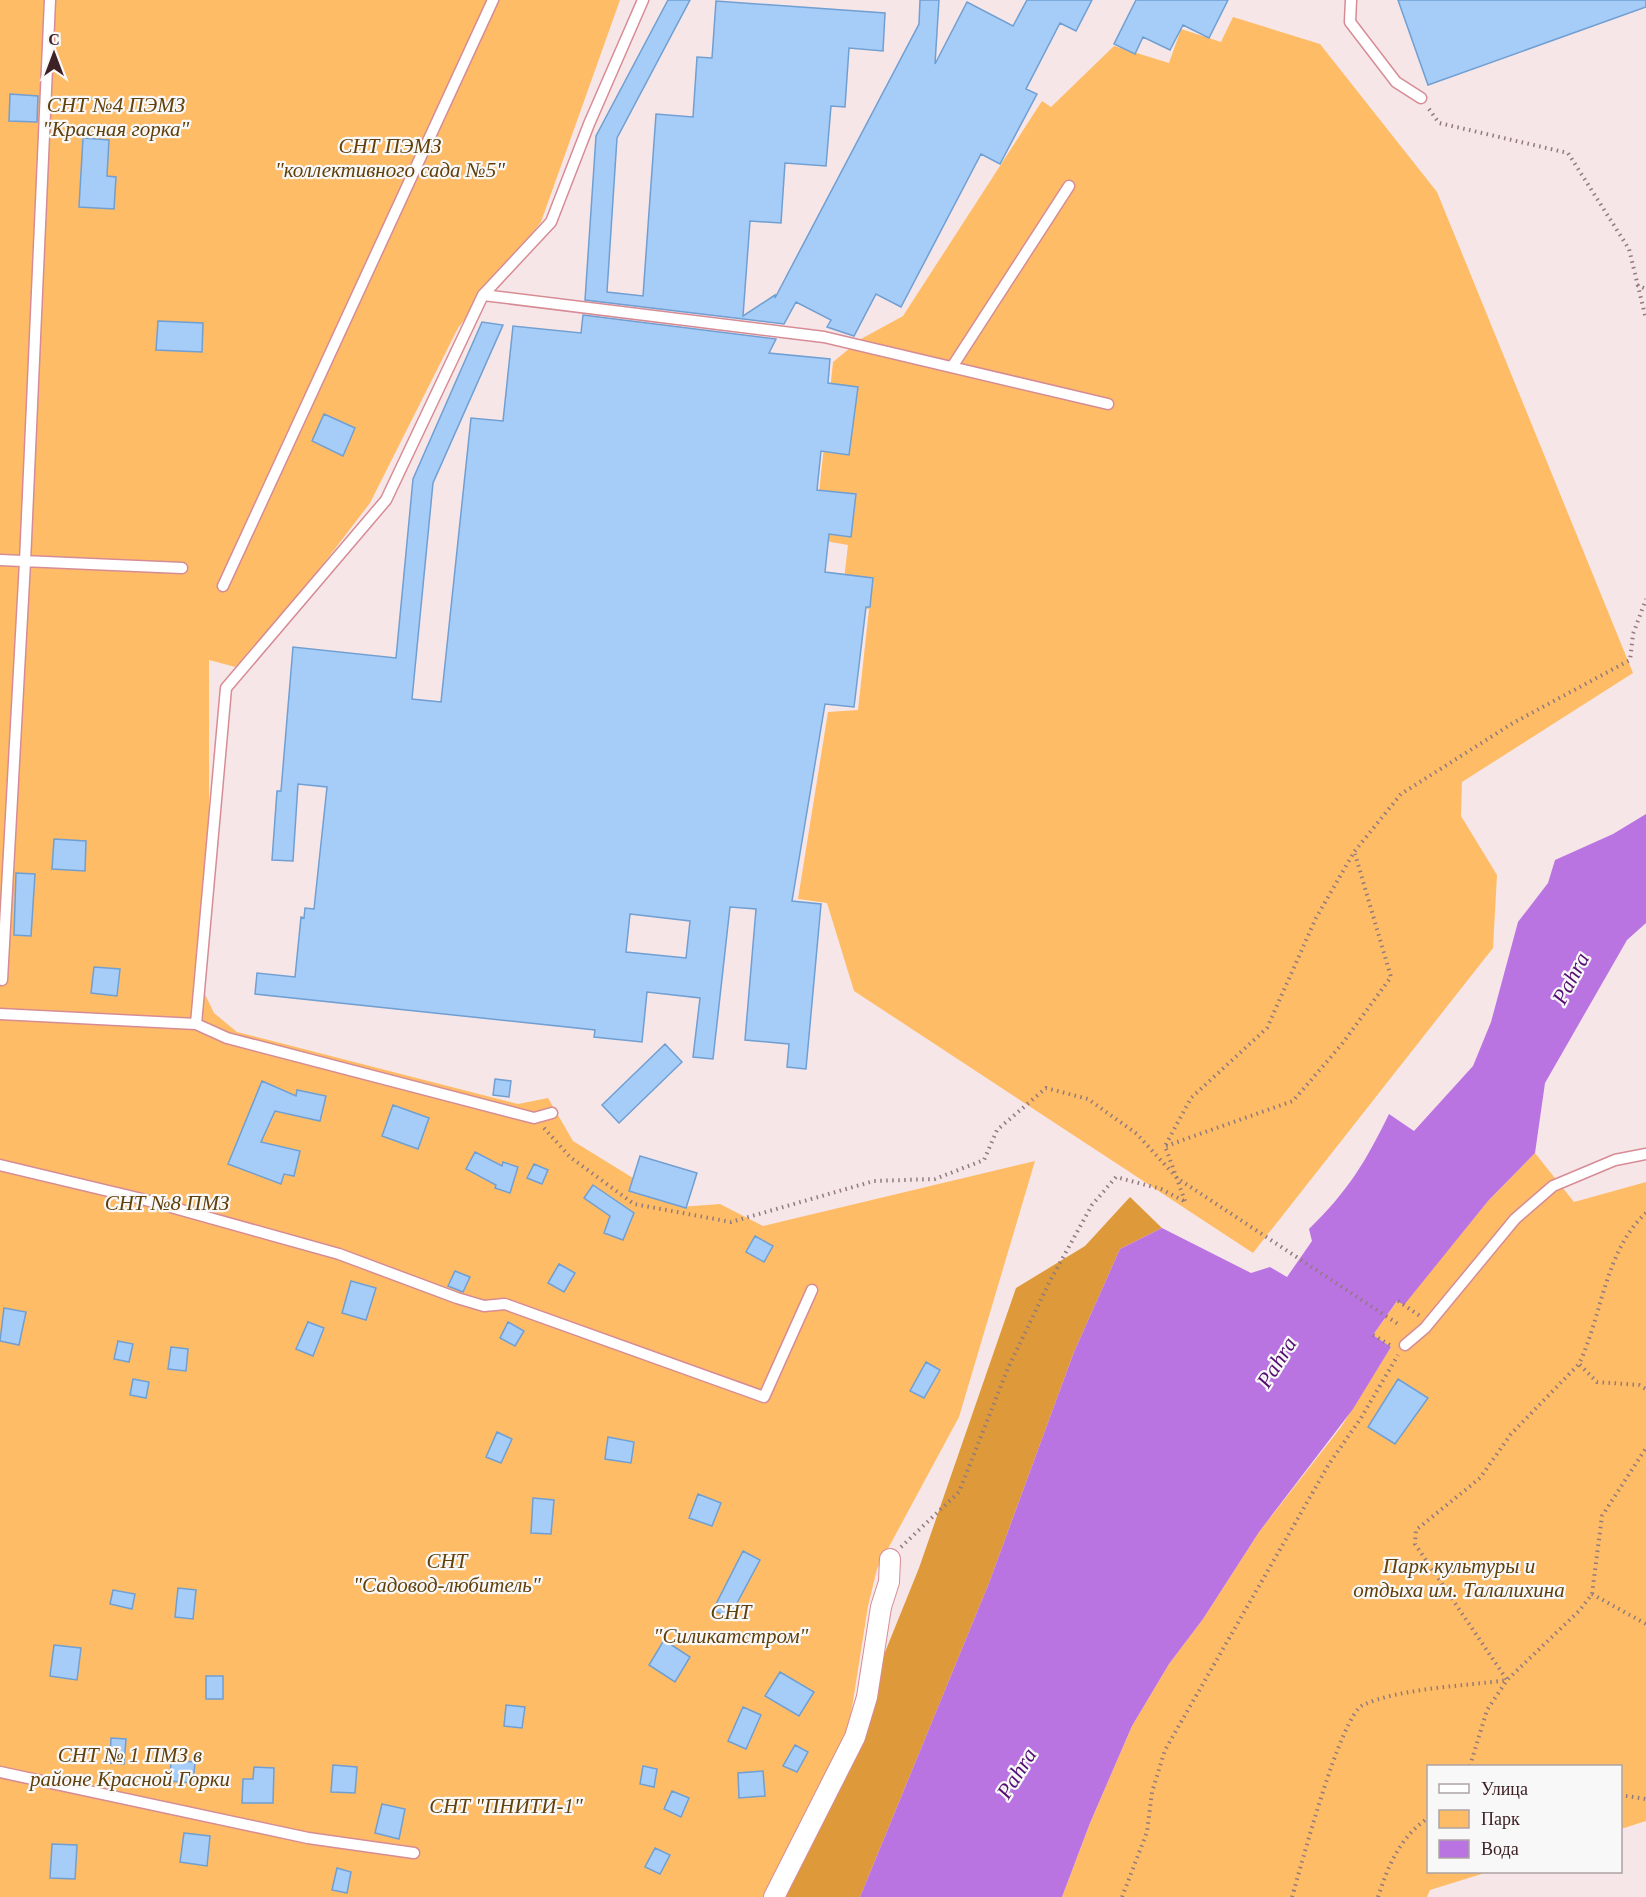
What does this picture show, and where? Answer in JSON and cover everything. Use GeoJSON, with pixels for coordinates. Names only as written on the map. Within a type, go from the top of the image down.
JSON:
{"type":"FeatureCollection","features":[{"type":"Feature","properties":{"kind":"street"},"geometry":{"type":"LineString","coordinates":[[774,1897],[855,1737],[867,1697],[881,1606],[889,1582],[890,1559]]}},
{"type":"Feature","properties":{"kind":"lane"},"geometry":{"type":"LineString","coordinates":[[2,980],[25,562],[50,0]]}},
{"type":"Feature","properties":{"kind":"lane"},"geometry":{"type":"LineString","coordinates":[[223,586],[493,0]]}},
{"type":"Feature","properties":{"kind":"lane"},"geometry":{"type":"LineString","coordinates":[[196,1024],[226,688],[386,500],[483,295],[551,222],[589,124],[643,0]]}},
{"type":"Feature","properties":{"kind":"lane"},"geometry":{"type":"LineString","coordinates":[[1351,0],[1350,22],[1396,82],[1421,98]]}},
{"type":"Feature","properties":{"kind":"lane"},"geometry":{"type":"LineString","coordinates":[[952,367],[1069,186]]}},
{"type":"Feature","properties":{"kind":"lane"},"geometry":{"type":"LineString","coordinates":[[483,295],[824,337],[1108,404]]}},
{"type":"Feature","properties":{"kind":"lane"},"geometry":{"type":"LineString","coordinates":[[0,560],[182,568]]}},
{"type":"Feature","properties":{"kind":"lane"},"geometry":{"type":"LineString","coordinates":[[0,1014],[196,1024],[227,1038],[534,1118],[552,1113]]}},
{"type":"Feature","properties":{"kind":"lane"},"geometry":{"type":"LineString","coordinates":[[1399,1346],[1425,1328],[1515,1219],[1553,1186],[1615,1160],[1646,1154]]}},
{"type":"Feature","properties":{"kind":"lane"},"geometry":{"type":"LineString","coordinates":[[0,1164],[142,1199],[339,1254],[484,1306],[505,1304],[764,1397],[812,1290]]}},
{"type":"Feature","properties":{"kind":"lane"},"geometry":{"type":"LineString","coordinates":[[0,1772],[308,1838],[414,1853]]}},
{"type":"Feature","properties":{"kind":"path"},"geometry":{"type":"LineString","coordinates":[[1421,98],[1439,123],[1568,153],[1629,249],[1646,319]]}},
{"type":"Feature","properties":{"kind":"path"},"geometry":{"type":"LineString","coordinates":[[1637,284],[1646,289]]}},
{"type":"Feature","properties":{"kind":"path"},"geometry":{"type":"LineString","coordinates":[[890,1559],[959,1492],[1008,1368],[1050,1281],[1092,1205],[1116,1178],[1161,1189],[1185,1201],[1166,1146],[1191,1098],[1267,1028],[1317,918],[1354,852],[1401,794],[1513,723],[1630,660],[1633,634],[1646,599]]}},
{"type":"Feature","properties":{"kind":"path"},"geometry":{"type":"LineString","coordinates":[[1166,1146],[1293,1101],[1342,1044],[1391,977],[1354,852]]}},
{"type":"Feature","properties":{"kind":"path"},"geometry":{"type":"LineString","coordinates":[[534,1118],[570,1157],[634,1204],[731,1222],[874,1181],[935,1179],[984,1160],[997,1130],[1046,1088],[1088,1099],[1137,1134],[1177,1178],[1398,1324]]}},
{"type":"Feature","properties":{"kind":"path"},"geometry":{"type":"LineString","coordinates":[[1507,1680],[1415,1544],[1416,1530],[1480,1478],[1510,1434],[1579,1364],[1589,1343],[1621,1243],[1646,1213]]}},
{"type":"Feature","properties":{"kind":"path"},"geometry":{"type":"LineString","coordinates":[[1398,1301],[1419,1315]]}},
{"type":"Feature","properties":{"kind":"path"},"geometry":{"type":"LineString","coordinates":[[1122,1897],[1148,1832],[1152,1792],[1165,1750],[1329,1464],[1361,1418],[1399,1346],[1373,1335]]}},
{"type":"Feature","properties":{"kind":"path"},"geometry":{"type":"LineString","coordinates":[[1579,1364],[1597,1382],[1639,1385],[1646,1389]]}},
{"type":"Feature","properties":{"kind":"path"},"geometry":{"type":"LineString","coordinates":[[1471,1765],[1487,1710],[1507,1680],[1579,1611],[1592,1593],[1602,1516],[1646,1448]]}},
{"type":"Feature","properties":{"kind":"path"},"geometry":{"type":"LineString","coordinates":[[1592,1593],[1646,1624]]}},
{"type":"Feature","properties":{"kind":"path"},"geometry":{"type":"LineString","coordinates":[[1292,1897],[1324,1788],[1351,1717],[1361,1706],[1397,1696],[1507,1680]]}},
{"type":"Feature","properties":{"kind":"path"},"geometry":{"type":"LineString","coordinates":[[1622,1795],[1646,1799]]}},
{"type":"Feature","properties":{"kind":"path"},"geometry":{"type":"LineString","coordinates":[[1377,1897],[1389,1866],[1402,1842],[1427,1819]]}},
{"type":"Feature","properties":{"kind":"green space"},"geometry":{"type":"Polygon","coordinates":[[[0,0],[620,0],[541,222],[458,328],[370,503],[243,669],[209,660],[209,835],[201,986],[214,1013],[237,1032],[518,1104],[548,1098],[573,1141],[680,1207],[720,1204],[763,1226],[1035,1161],[959,1417],[877,1569],[868,1606],[848,1733],[768,1897],[0,1897],[0,0]]]}},
{"type":"Feature","properties":{"kind":"green space"},"geometry":{"type":"Polygon","coordinates":[[[1233,17],[1320,44],[1437,192],[1633,673],[1462,782],[1461,816],[1497,875],[1493,948],[1253,1253],[854,991],[827,903],[798,899],[828,712],[858,710],[869,609],[841,605],[848,545],[814,539],[833,362],[861,339],[903,316],[1042,101],[1051,107],[1114,46],[1169,63],[1181,29],[1221,42],[1233,17]]]}},
{"type":"Feature","properties":{"kind":"green space","name":"Парк культуры и отдыха им. Талалихина"},"geometry":{"type":"Polygon","coordinates":[[[1535,1153],[1574,1202],[1646,1182],[1646,1821],[1622,1829],[1622,1765],[1427,1765],[1427,1873],[1485,1873],[1430,1890],[1427,1897],[1062,1897],[1090,1823],[1132,1726],[1169,1664],[1203,1619],[1259,1532],[1341,1427],[1391,1347],[1373,1335],[1398,1300],[1404,1304],[1488,1201],[1535,1153]]]}},
{"type":"Feature","properties":{"kind":"shaded area"},"geometry":{"type":"Polygon","coordinates":[[[1130,1197],[1162,1228],[1120,1249],[1074,1352],[989,1583],[860,1897],[786,1897],[919,1568],[1016,1288],[1085,1246],[1130,1197]]]}},
{"type":"Feature","properties":{"kind":"water","name":"Pahra"},"geometry":{"type":"Polygon","coordinates":[[[1646,814],[1646,923],[1627,940],[1545,1083],[1535,1153],[1488,1201],[1404,1305],[1397,1301],[1373,1335],[1391,1347],[1353,1409],[1259,1532],[1203,1619],[1169,1664],[1132,1726],[1090,1823],[1062,1897],[860,1897],[989,1583],[1074,1352],[1120,1249],[1162,1228],[1251,1273],[1270,1267],[1287,1277],[1312,1241],[1309,1229],[1335,1202],[1355,1176],[1389,1114],[1414,1131],[1473,1066],[1491,1022],[1518,922],[1548,883],[1555,860],[1613,834],[1646,814]]]}},
{"type":"Feature","properties":{"kind":"building"},"geometry":{"type":"Polygon","coordinates":[[[668,0],[690,0],[617,138],[607,292],[643,296],[656,114],[693,117],[697,57],[712,58],[716,1],[885,13],[883,51],[849,48],[845,107],[831,106],[826,166],[785,163],[781,223],[750,221],[743,316],[775,295],[775,298],[919,24],[920,0],[939,0],[935,64],[967,2],[1013,26],[1027,0],[1092,0],[1076,31],[1060,23],[1026,89],[1037,94],[1000,164],[981,154],[901,307],[876,294],[854,336],[827,327],[831,320],[796,302],[784,324],[585,300],[596,136],[668,0]]]}},
{"type":"Feature","properties":{"kind":"building"},"geometry":{"type":"Polygon","coordinates":[[[1136,0],[1228,0],[1209,38],[1183,25],[1170,50],[1143,37],[1135,54],[1114,44],[1136,0]]]}},
{"type":"Feature","properties":{"kind":"building"},"geometry":{"type":"Polygon","coordinates":[[[1398,0],[1646,0],[1646,7],[1428,85],[1398,0]]]}},
{"type":"Feature","properties":{"kind":"building"},"geometry":{"type":"Polygon","coordinates":[[[10,94],[38,96],[37,122],[9,121],[10,94]]]}},
{"type":"Feature","properties":{"kind":"building"},"geometry":{"type":"Polygon","coordinates":[[[83,138],[109,140],[107,176],[116,177],[114,209],[79,207],[83,138]]]}},
{"type":"Feature","properties":{"kind":"building"},"geometry":{"type":"Polygon","coordinates":[[[583,315],[776,339],[769,353],[830,359],[828,383],[858,387],[849,455],[821,451],[817,490],[856,494],[851,537],[829,534],[825,572],[873,578],[870,607],[866,607],[854,707],[825,704],[792,901],[821,904],[806,1069],[787,1067],[789,1044],[745,1040],[756,909],[730,907],[713,1059],[693,1057],[700,998],[647,992],[642,1042],[594,1037],[595,1030],[255,994],[257,973],[295,977],[301,917],[304,918],[305,908],[314,909],[327,787],[298,784],[293,861],[272,860],[277,791],[281,791],[293,647],[396,658],[413,479],[482,322],[503,325],[433,483],[412,699],[441,702],[471,418],[503,421],[513,326],[581,333],[583,315]],[[630,914],[626,952],[686,958],[690,921],[630,914]]]}},
{"type":"Feature","properties":{"kind":"building"},"geometry":{"type":"Polygon","coordinates":[[[158,321],[203,323],[202,352],[156,350],[158,321]]]}},
{"type":"Feature","properties":{"kind":"building"},"geometry":{"type":"Polygon","coordinates":[[[324,414],[355,428],[343,456],[312,441],[324,414]]]}},
{"type":"Feature","properties":{"kind":"building"},"geometry":{"type":"Polygon","coordinates":[[[54,839],[86,841],[85,871],[52,869],[54,839]]]}},
{"type":"Feature","properties":{"kind":"building"},"geometry":{"type":"Polygon","coordinates":[[[16,873],[35,874],[31,936],[14,935],[16,873]]]}},
{"type":"Feature","properties":{"kind":"building"},"geometry":{"type":"Polygon","coordinates":[[[94,967],[120,969],[117,996],[91,993],[94,967]]]}},
{"type":"Feature","properties":{"kind":"building"},"geometry":{"type":"Polygon","coordinates":[[[665,1044],[682,1062],[619,1123],[602,1105],[665,1044]]]}},
{"type":"Feature","properties":{"kind":"building"},"geometry":{"type":"Polygon","coordinates":[[[495,1079],[511,1081],[509,1097],[493,1095],[495,1079]]]}},
{"type":"Feature","properties":{"kind":"building"},"geometry":{"type":"Polygon","coordinates":[[[262,1081],[296,1096],[297,1090],[326,1096],[320,1121],[275,1111],[261,1142],[300,1151],[294,1176],[284,1174],[281,1184],[228,1164],[262,1081]]]}},
{"type":"Feature","properties":{"kind":"building"},"geometry":{"type":"Polygon","coordinates":[[[393,1105],[429,1118],[418,1149],[382,1136],[393,1105]]]}},
{"type":"Feature","properties":{"kind":"building"},"geometry":{"type":"Polygon","coordinates":[[[475,1152],[502,1166],[503,1162],[518,1167],[510,1193],[495,1188],[496,1185],[466,1169],[475,1152]]]}},
{"type":"Feature","properties":{"kind":"building"},"geometry":{"type":"Polygon","coordinates":[[[640,1156],[697,1173],[686,1208],[629,1191],[640,1156]]]}},
{"type":"Feature","properties":{"kind":"building"},"geometry":{"type":"Polygon","coordinates":[[[534,1164],[548,1170],[542,1184],[527,1178],[534,1164]]]}},
{"type":"Feature","properties":{"kind":"building"},"geometry":{"type":"Polygon","coordinates":[[[593,1185],[634,1213],[623,1240],[604,1233],[610,1216],[584,1198],[593,1185]]]}},
{"type":"Feature","properties":{"kind":"building"},"geometry":{"type":"Polygon","coordinates":[[[755,1236],[773,1246],[764,1262],[746,1252],[755,1236]]]}},
{"type":"Feature","properties":{"kind":"building"},"geometry":{"type":"Polygon","coordinates":[[[559,1264],[575,1273],[564,1292],[548,1283],[559,1264]]]}},
{"type":"Feature","properties":{"kind":"building"},"geometry":{"type":"Polygon","coordinates":[[[455,1271],[470,1277],[463,1292],[448,1286],[455,1271]]]}},
{"type":"Feature","properties":{"kind":"building"},"geometry":{"type":"Polygon","coordinates":[[[351,1281],[376,1288],[366,1320],[342,1313],[351,1281]]]}},
{"type":"Feature","properties":{"kind":"building"},"geometry":{"type":"Polygon","coordinates":[[[4,1308],[26,1312],[19,1345],[0,1341],[4,1308]]]}},
{"type":"Feature","properties":{"kind":"building"},"geometry":{"type":"Polygon","coordinates":[[[308,1322],[324,1328],[313,1356],[296,1349],[308,1322]]]}},
{"type":"Feature","properties":{"kind":"building"},"geometry":{"type":"Polygon","coordinates":[[[508,1322],[524,1331],[515,1346],[500,1338],[508,1322]]]}},
{"type":"Feature","properties":{"kind":"building"},"geometry":{"type":"Polygon","coordinates":[[[118,1341],[133,1344],[129,1362],[114,1359],[118,1341]]]}},
{"type":"Feature","properties":{"kind":"building"},"geometry":{"type":"Polygon","coordinates":[[[171,1347],[188,1349],[186,1371],[168,1369],[171,1347]]]}},
{"type":"Feature","properties":{"kind":"building"},"geometry":{"type":"Polygon","coordinates":[[[926,1362],[940,1370],[924,1398],[910,1391],[926,1362]]]}},
{"type":"Feature","properties":{"kind":"building"},"geometry":{"type":"Polygon","coordinates":[[[133,1379],[149,1382],[146,1398],[130,1395],[133,1379]]]}},
{"type":"Feature","properties":{"kind":"building"},"geometry":{"type":"Polygon","coordinates":[[[1398,1379],[1428,1398],[1395,1444],[1368,1427],[1398,1379]]]}},
{"type":"Feature","properties":{"kind":"building"},"geometry":{"type":"Polygon","coordinates":[[[497,1432],[512,1439],[501,1463],[486,1457],[497,1432]]]}},
{"type":"Feature","properties":{"kind":"building"},"geometry":{"type":"Polygon","coordinates":[[[608,1437],[634,1442],[631,1463],[605,1459],[608,1437]]]}},
{"type":"Feature","properties":{"kind":"building"},"geometry":{"type":"Polygon","coordinates":[[[698,1494],[721,1503],[712,1526],[689,1518],[698,1494]]]}},
{"type":"Feature","properties":{"kind":"building"},"geometry":{"type":"Polygon","coordinates":[[[533,1498],[554,1500],[551,1534],[531,1533],[533,1498]]]}},
{"type":"Feature","properties":{"kind":"building"},"geometry":{"type":"Polygon","coordinates":[[[743,1551],[760,1560],[729,1618],[713,1610],[743,1551]]]}},
{"type":"Feature","properties":{"kind":"building"},"geometry":{"type":"Polygon","coordinates":[[[178,1588],[196,1590],[193,1619],[175,1617],[178,1588]]]}},
{"type":"Feature","properties":{"kind":"building"},"geometry":{"type":"Polygon","coordinates":[[[113,1590],[135,1594],[132,1609],[110,1604],[113,1590]]]}},
{"type":"Feature","properties":{"kind":"building"},"geometry":{"type":"Polygon","coordinates":[[[664,1640],[690,1657],[675,1682],[649,1665],[664,1640]]]}},
{"type":"Feature","properties":{"kind":"building"},"geometry":{"type":"Polygon","coordinates":[[[54,1645],[81,1648],[77,1680],[50,1676],[54,1645]]]}},
{"type":"Feature","properties":{"kind":"building"},"geometry":{"type":"Polygon","coordinates":[[[780,1672],[814,1692],[799,1716],[765,1696],[780,1672]]]}},
{"type":"Feature","properties":{"kind":"building"},"geometry":{"type":"Polygon","coordinates":[[[206,1676],[223,1676],[223,1699],[206,1699],[206,1676]]]}},
{"type":"Feature","properties":{"kind":"building"},"geometry":{"type":"Polygon","coordinates":[[[506,1705],[525,1707],[522,1728],[504,1726],[506,1705]]]}},
{"type":"Feature","properties":{"kind":"building"},"geometry":{"type":"Polygon","coordinates":[[[743,1707],[761,1715],[746,1749],[728,1741],[743,1707]]]}},
{"type":"Feature","properties":{"kind":"building"},"geometry":{"type":"Polygon","coordinates":[[[111,1738],[126,1739],[124,1764],[110,1763],[111,1738]]]}},
{"type":"Feature","properties":{"kind":"building"},"geometry":{"type":"Polygon","coordinates":[[[795,1745],[808,1752],[797,1772],[783,1766],[795,1745]]]}},
{"type":"Feature","properties":{"kind":"building"},"geometry":{"type":"Polygon","coordinates":[[[171,1760],[195,1762],[193,1783],[170,1781],[171,1760]]]}},
{"type":"Feature","properties":{"kind":"building"},"geometry":{"type":"Polygon","coordinates":[[[333,1765],[357,1767],[355,1793],[331,1792],[333,1765]]]}},
{"type":"Feature","properties":{"kind":"building"},"geometry":{"type":"Polygon","coordinates":[[[643,1766],[657,1769],[654,1787],[640,1784],[643,1766]]]}},
{"type":"Feature","properties":{"kind":"building"},"geometry":{"type":"Polygon","coordinates":[[[254,1767],[274,1768],[273,1803],[242,1803],[243,1779],[253,1779],[254,1767]]]}},
{"type":"Feature","properties":{"kind":"building"},"geometry":{"type":"Polygon","coordinates":[[[763,1771],[765,1796],[739,1798],[738,1773],[763,1771]]]}},
{"type":"Feature","properties":{"kind":"building"},"geometry":{"type":"Polygon","coordinates":[[[672,1791],[689,1798],[681,1817],[664,1809],[672,1791]]]}},
{"type":"Feature","properties":{"kind":"building"},"geometry":{"type":"Polygon","coordinates":[[[382,1804],[405,1809],[399,1839],[375,1833],[382,1804]]]}},
{"type":"Feature","properties":{"kind":"building"},"geometry":{"type":"Polygon","coordinates":[[[184,1833],[210,1836],[207,1866],[180,1862],[184,1833]]]}},
{"type":"Feature","properties":{"kind":"building"},"geometry":{"type":"Polygon","coordinates":[[[52,1844],[77,1845],[75,1879],[50,1878],[52,1844]]]}},
{"type":"Feature","properties":{"kind":"building"},"geometry":{"type":"Polygon","coordinates":[[[655,1848],[670,1855],[660,1874],[645,1867],[655,1848]]]}},
{"type":"Feature","properties":{"kind":"building"},"geometry":{"type":"Polygon","coordinates":[[[337,1868],[351,1872],[347,1893],[332,1890],[337,1868]]]}},
{"type":"Feature","properties":{"kind":"park label","name":"СНТ №4 ПЭМЗ \"Красная горка\""},"geometry":{"type":"Point","coordinates":[116,117]}},
{"type":"Feature","properties":{"kind":"park label","name":"СНТ ПЭМЗ \"коллективного сада №5\""},"geometry":{"type":"Point","coordinates":[390,158]}},
{"type":"Feature","properties":{"kind":"park label","name":"СНТ №8 ПМЗ"},"geometry":{"type":"Point","coordinates":[167,1203]}},
{"type":"Feature","properties":{"kind":"park label","name":"СНТ \"Садовод-любитель\""},"geometry":{"type":"Point","coordinates":[447,1573]}},
{"type":"Feature","properties":{"kind":"park label","name":"СНТ \"Силикатстром\""},"geometry":{"type":"Point","coordinates":[731,1624]}},
{"type":"Feature","properties":{"kind":"park label","name":"СНТ № 1 ПМЗ в районе Красной Горки"},"geometry":{"type":"Point","coordinates":[130,1767]}},
{"type":"Feature","properties":{"kind":"park label","name":"СНТ \"ПНИТИ-1\""},"geometry":{"type":"Point","coordinates":[506,1806]}}]}
